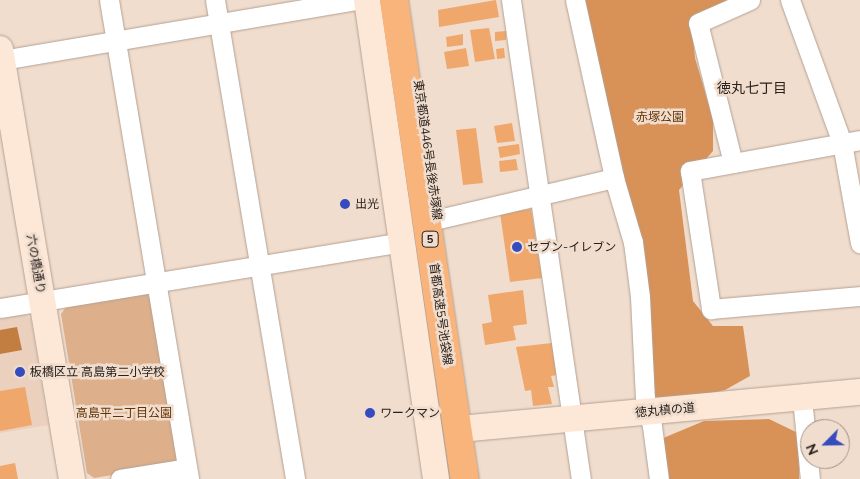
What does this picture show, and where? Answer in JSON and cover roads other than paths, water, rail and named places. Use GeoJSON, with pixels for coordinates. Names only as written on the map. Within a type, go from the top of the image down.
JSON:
{"type":"FeatureCollection","features":[{"type":"Feature","properties":{"kind":"highway","name":"首都高速5号池袋線"},"geometry":{"type":"LineString","coordinates":[[382,0],[452,479]]}},
{"type":"Feature","properties":{"kind":"highway","name":"首都高速5号池袋線"},"geometry":{"type":"LineString","coordinates":[[394,0],[465,479]]}},
{"type":"Feature","properties":{"kind":"main road"},"geometry":{"type":"LineString","coordinates":[[367,0],[436,479]]}},
{"type":"Feature","properties":{"kind":"main road","name":"東京都道446号長後赤塚線"},"geometry":{"type":"LineString","coordinates":[[406,0],[477,479]]}},
{"type":"Feature","properties":{"kind":"main road","name":"六の橋通り"},"geometry":{"type":"LineString","coordinates":[[1,54],[72,479]]}},
{"type":"Feature","properties":{"kind":"main road","name":"徳丸槙の道"},"geometry":{"type":"LineString","coordinates":[[470,428],[860,392]]}},
{"type":"Feature","properties":{"kind":"street"},"geometry":{"type":"LineString","coordinates":[[109,0],[188,473],[120,479]]}},
{"type":"Feature","properties":{"kind":"street"},"geometry":{"type":"LineString","coordinates":[[215,0],[295,479]]}},
{"type":"Feature","properties":{"kind":"street"},"geometry":{"type":"LineString","coordinates":[[1,54],[116,41],[358,0]]}},
{"type":"Feature","properties":{"kind":"street"},"geometry":{"type":"LineString","coordinates":[[511,0],[581,479]]}},
{"type":"Feature","properties":{"kind":"street"},"geometry":{"type":"LineString","coordinates":[[575,0],[614,178],[628,224],[636,261],[645,398],[659,479]]}},
{"type":"Feature","properties":{"kind":"street"},"geometry":{"type":"LineString","coordinates":[[734,163],[698,22],[750,0]]}},
{"type":"Feature","properties":{"kind":"street"},"geometry":{"type":"LineString","coordinates":[[790,0],[851,142],[860,243]]}},
{"type":"Feature","properties":{"kind":"street"},"geometry":{"type":"LineString","coordinates":[[851,142],[690,171],[711,310],[860,296]]}},
{"type":"Feature","properties":{"kind":"street"},"geometry":{"type":"LineString","coordinates":[[438,219],[614,178]]}},
{"type":"Feature","properties":{"kind":"street"},"geometry":{"type":"LineString","coordinates":[[0,308],[402,242]]}},
{"type":"Feature","properties":{"kind":"street"},"geometry":{"type":"LineString","coordinates":[[802,398],[810,479]]}},
{"type":"Feature","properties":{"kind":"place","name":"出光"},"geometry":{"type":"Point","coordinates":[345,204]}},
{"type":"Feature","properties":{"kind":"place","name":"セブン-イレブン"},"geometry":{"type":"Point","coordinates":[517,247]}},
{"type":"Feature","properties":{"kind":"place","name":"板橋区立 高島第二小学校"},"geometry":{"type":"Point","coordinates":[20,372]}},
{"type":"Feature","properties":{"kind":"place","name":"ワークマン"},"geometry":{"type":"Point","coordinates":[370,413]}},
{"type":"Feature","properties":{"kind":"district","name":"徳丸七丁目"},"geometry":{"type":"Point","coordinates":[752,88]}},
{"type":"Feature","properties":{"kind":"park label","name":"赤塚公園"},"geometry":{"type":"Point","coordinates":[660,117]}},
{"type":"Feature","properties":{"kind":"park label","name":"高島平二丁目公園"},"geometry":{"type":"Point","coordinates":[124,413]}}]}
